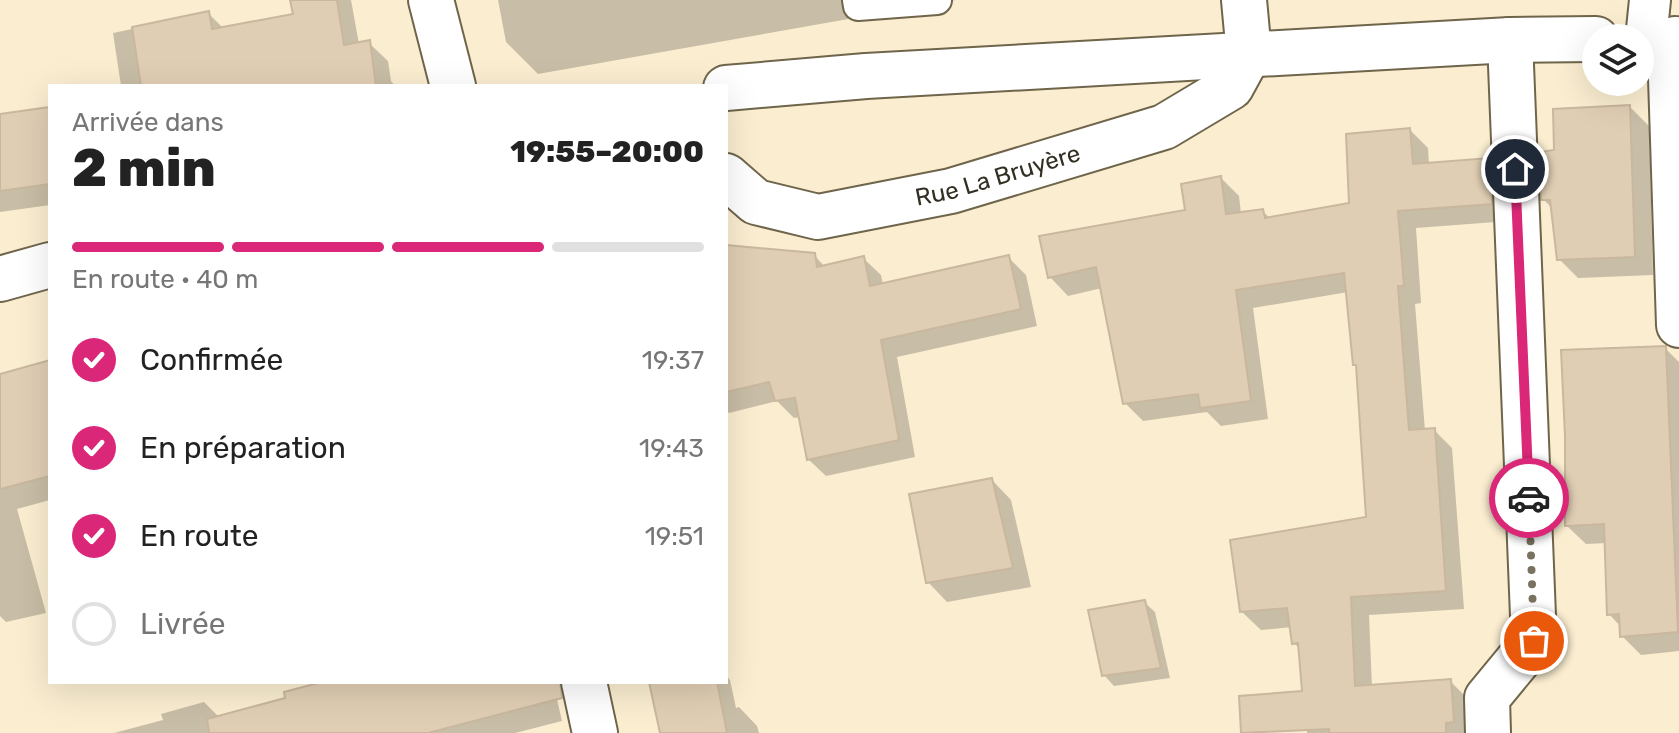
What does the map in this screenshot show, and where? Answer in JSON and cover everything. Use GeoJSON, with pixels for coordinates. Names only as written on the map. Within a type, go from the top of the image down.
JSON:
{"type":"FeatureCollection","features":[{"type":"Feature","properties":{"kind":"street"},"geometry":{"type":"LineString","coordinates":[[431,0],[452,84]]}},
{"type":"Feature","properties":{"kind":"street"},"geometry":{"type":"LineString","coordinates":[[1244,0],[1249,54]]}},
{"type":"Feature","properties":{"kind":"street"},"geometry":{"type":"LineString","coordinates":[[1658,31],[1671,78],[1679,325]]}},
{"type":"Feature","properties":{"kind":"street"},"geometry":{"type":"LineString","coordinates":[[728,88],[866,76],[1249,54],[1582,39]]}},
{"type":"Feature","properties":{"kind":"street"},"geometry":{"type":"LineString","coordinates":[[1488,715],[1534,641],[1510,40]]}},
{"type":"Feature","properties":{"kind":"street","name":"Rue La Bruyère"},"geometry":{"type":"LineString","coordinates":[[728,178],[756,202],[818,217],[951,191],[1164,127],[1231,87],[1249,54]]}},
{"type":"Feature","properties":{"kind":"street"},"geometry":{"type":"LineString","coordinates":[[0,279],[48,266]]}},
{"type":"Feature","properties":{"kind":"street"},"geometry":{"type":"LineString","coordinates":[[584,684],[595,733]]}},
{"type":"Feature","properties":{"kind":"lane"},"geometry":{"type":"LineString","coordinates":[[857,0],[858,6],[937,0]]}},
{"type":"Feature","properties":{"kind":"building"},"geometry":{"type":"Polygon","coordinates":[[[290,0],[337,0],[344,45],[370,40],[376,84],[141,84],[132,27],[209,11],[212,29],[293,14],[290,0]]]}},
{"type":"Feature","properties":{"kind":"building"},"geometry":{"type":"Polygon","coordinates":[[[1630,105],[1635,257],[1557,260],[1550,200],[1541,200],[1540,152],[1554,150],[1553,109],[1630,105]]]}},
{"type":"Feature","properties":{"kind":"building"},"geometry":{"type":"Polygon","coordinates":[[[48,107],[48,184],[0,191],[0,114],[48,107]]]}},
{"type":"Feature","properties":{"kind":"building"},"geometry":{"type":"Polygon","coordinates":[[[1410,128],[1413,164],[1490,158],[1492,204],[1398,211],[1404,286],[1398,286],[1409,430],[1435,428],[1446,591],[1351,597],[1355,686],[1451,679],[1454,722],[1446,723],[1446,733],[1329,733],[1329,729],[1241,733],[1239,696],[1302,691],[1298,643],[1292,644],[1287,608],[1240,612],[1230,540],[1366,517],[1356,365],[1353,365],[1344,273],[1236,290],[1251,401],[1200,408],[1198,394],[1123,404],[1096,267],[1048,278],[1039,236],[1185,210],[1181,184],[1221,176],[1226,214],[1263,209],[1265,218],[1349,203],[1346,134],[1410,128]]]}},
{"type":"Feature","properties":{"kind":"building"},"geometry":{"type":"Polygon","coordinates":[[[728,245],[815,253],[817,267],[864,256],[870,286],[1009,255],[1021,309],[881,340],[899,440],[807,460],[795,398],[775,401],[769,382],[728,392],[728,245]]]}},
{"type":"Feature","properties":{"kind":"building"},"geometry":{"type":"Polygon","coordinates":[[[1666,346],[1678,632],[1620,637],[1619,614],[1607,615],[1604,524],[1565,526],[1561,350],[1666,346]]]}},
{"type":"Feature","properties":{"kind":"building"},"geometry":{"type":"Polygon","coordinates":[[[48,361],[48,477],[0,489],[0,374],[48,361]]]}},
{"type":"Feature","properties":{"kind":"building"},"geometry":{"type":"Polygon","coordinates":[[[992,478],[1013,568],[926,583],[909,494],[992,478]]]}},
{"type":"Feature","properties":{"kind":"building"},"geometry":{"type":"Polygon","coordinates":[[[1145,600],[1161,668],[1102,676],[1088,610],[1145,600]]]}},
{"type":"Feature","properties":{"kind":"building"},"geometry":{"type":"Polygon","coordinates":[[[314,684],[560,684],[562,698],[428,733],[209,733],[207,719],[285,698],[284,692],[314,684]]]}},
{"type":"Feature","properties":{"kind":"building"},"geometry":{"type":"Polygon","coordinates":[[[649,684],[717,684],[727,733],[660,733],[649,684]]]}},
{"type":"Feature","properties":{"kind":"way so far"},"geometry":{"type":"LineString","coordinates":[[1529,498],[1534,641]]}},
{"type":"Feature","properties":{"kind":"route"},"geometry":{"type":"LineString","coordinates":[[1515,169],[1529,498]]}}]}
